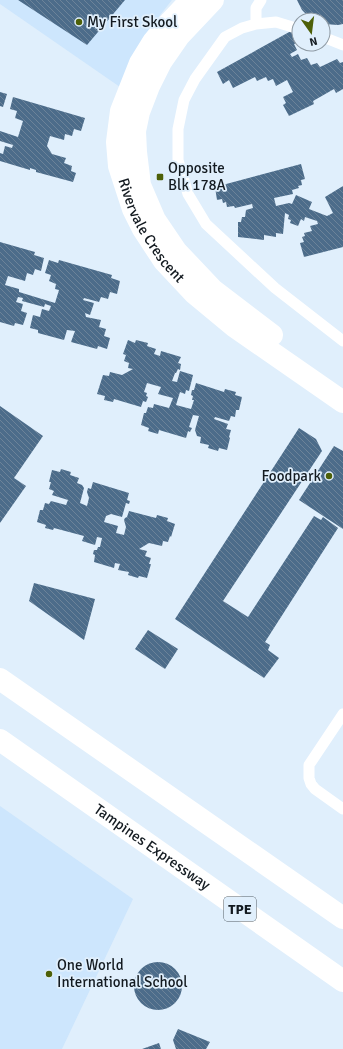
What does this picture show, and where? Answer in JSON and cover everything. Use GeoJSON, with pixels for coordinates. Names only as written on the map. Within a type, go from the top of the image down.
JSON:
{"type":"FeatureCollection","features":[{"type":"Feature","properties":{"kind":"main road","name":"Rivervale Crescent"},"geometry":{"type":"LineString","coordinates":[[191,0],[153,42],[140,64],[121,111],[117,142],[119,166],[133,209],[143,229],[164,260],[194,293],[235,327],[343,388]]}},
{"type":"Feature","properties":{"kind":"main road","name":"Rivervale Crescent"},"geometry":{"type":"LineString","coordinates":[[213,0],[179,36],[161,62],[149,86],[135,131],[140,185],[155,220],[176,251],[213,290],[343,402]]}},
{"type":"Feature","properties":{"kind":"main road"},"geometry":{"type":"LineString","coordinates":[[0,678],[343,918]]}},
{"type":"Feature","properties":{"kind":"main road","name":"Tampines Expressway"},"geometry":{"type":"LineString","coordinates":[[0,740],[343,981]]}},
{"type":"Feature","properties":{"kind":"lane"},"geometry":{"type":"LineString","coordinates":[[256,24],[256,8],[261,0]]}},
{"type":"Feature","properties":{"kind":"lane"},"geometry":{"type":"LineString","coordinates":[[291,27],[276,22],[256,24],[242,28],[225,37],[195,79],[184,100],[178,129],[178,160],[188,194],[206,224],[274,288],[343,341]]}},
{"type":"Feature","properties":{"kind":"lane"},"geometry":{"type":"LineString","coordinates":[[331,40],[343,45]]}},
{"type":"Feature","properties":{"kind":"lane"},"geometry":{"type":"LineString","coordinates":[[343,714],[309,765],[309,778],[311,784],[315,789],[343,809]]}},
{"type":"Feature","properties":{"kind":"shaded area"},"geometry":{"type":"Polygon","coordinates":[[[0,0],[172,0],[149,29],[131,58],[120,87],[0,4],[0,0]]]}},
{"type":"Feature","properties":{"kind":"shaded area","name":"One World International School"},"geometry":{"type":"Polygon","coordinates":[[[0,806],[133,899],[62,1049],[0,1049],[0,806]]]}},
{"type":"Feature","properties":{"kind":"building","name":"My First Skool"},"geometry":{"type":"Polygon","coordinates":[[[18,0],[125,0],[87,45],[18,0]]]}},
{"type":"Feature","properties":{"kind":"building"},"geometry":{"type":"Polygon","coordinates":[[[297,0],[343,0],[343,24],[331,25],[331,12],[304,12],[297,0]]]}},
{"type":"Feature","properties":{"kind":"building"},"geometry":{"type":"Polygon","coordinates":[[[291,31],[291,52],[294,52],[290,54],[292,57],[298,54],[301,60],[307,58],[311,65],[317,63],[320,67],[337,59],[340,63],[343,62],[343,89],[336,93],[334,89],[313,101],[314,104],[289,116],[283,105],[286,103],[283,97],[293,92],[287,80],[276,86],[273,79],[268,81],[266,77],[257,81],[255,77],[233,88],[229,80],[223,84],[217,72],[291,31]]]}},
{"type":"Feature","properties":{"kind":"building"},"geometry":{"type":"Polygon","coordinates":[[[0,92],[7,94],[3,107],[0,106],[0,92]]]}},
{"type":"Feature","properties":{"kind":"building"},"geometry":{"type":"Polygon","coordinates":[[[13,97],[85,118],[81,131],[74,129],[72,136],[65,134],[64,140],[50,136],[47,146],[52,154],[66,158],[64,163],[72,166],[71,171],[76,173],[73,182],[36,172],[36,170],[30,168],[30,170],[0,161],[0,153],[3,154],[5,146],[12,148],[13,145],[0,141],[0,131],[18,137],[23,121],[15,118],[17,111],[10,109],[13,97]]]}},
{"type":"Feature","properties":{"kind":"building"},"geometry":{"type":"Polygon","coordinates":[[[301,164],[305,179],[301,180],[302,185],[298,186],[299,188],[292,190],[293,194],[274,198],[276,206],[289,203],[292,204],[296,195],[312,202],[309,209],[327,216],[333,213],[325,197],[343,186],[343,247],[304,257],[300,243],[304,242],[302,237],[305,236],[304,233],[312,231],[310,226],[318,224],[317,221],[305,217],[304,221],[301,219],[298,226],[290,223],[291,220],[288,219],[289,215],[285,213],[283,234],[276,233],[276,237],[264,235],[264,240],[238,237],[238,222],[241,222],[242,217],[245,217],[246,210],[253,208],[252,204],[235,208],[234,206],[227,207],[226,202],[223,203],[222,199],[217,200],[215,187],[301,164]]]}},
{"type":"Feature","properties":{"kind":"building"},"geometry":{"type":"Polygon","coordinates":[[[0,242],[35,252],[34,255],[44,258],[41,271],[35,269],[33,275],[27,273],[25,281],[8,276],[5,285],[19,289],[19,292],[55,303],[59,290],[55,289],[56,284],[49,281],[51,275],[45,273],[49,260],[58,263],[59,260],[112,275],[111,278],[120,281],[117,294],[110,292],[108,299],[101,297],[99,302],[84,298],[83,300],[94,303],[90,315],[85,313],[86,317],[101,320],[99,327],[106,329],[104,336],[110,338],[107,349],[98,346],[97,349],[71,342],[75,331],[67,330],[64,340],[38,333],[38,330],[30,328],[33,315],[40,317],[42,309],[49,311],[51,306],[45,304],[44,307],[22,301],[23,298],[18,297],[16,302],[23,304],[21,311],[27,313],[23,325],[15,323],[14,326],[0,322],[0,242]]]}},
{"type":"Feature","properties":{"kind":"building"},"geometry":{"type":"Polygon","coordinates":[[[128,340],[135,343],[136,340],[148,343],[147,346],[156,349],[154,354],[160,356],[161,351],[181,357],[178,363],[181,364],[180,370],[178,369],[175,373],[172,381],[177,382],[180,371],[193,375],[189,391],[186,390],[185,394],[180,392],[176,405],[191,409],[194,400],[192,400],[193,396],[191,395],[196,383],[224,392],[225,389],[236,392],[235,395],[242,397],[239,410],[236,410],[235,417],[231,416],[229,421],[215,417],[214,419],[228,424],[226,429],[231,430],[227,450],[219,448],[218,451],[208,448],[209,445],[200,443],[201,437],[197,436],[195,430],[199,416],[193,415],[189,427],[192,428],[190,432],[188,431],[186,438],[159,430],[158,434],[148,431],[149,428],[141,425],[144,413],[146,413],[148,407],[153,408],[154,404],[169,408],[173,398],[158,394],[161,387],[147,383],[144,392],[147,393],[146,396],[148,397],[146,402],[143,401],[141,407],[114,399],[113,402],[104,400],[105,396],[97,394],[103,375],[109,376],[110,372],[122,375],[133,369],[128,368],[129,363],[124,361],[126,355],[123,354],[128,340]]]}},
{"type":"Feature","properties":{"kind":"building"},"geometry":{"type":"Polygon","coordinates":[[[0,406],[43,436],[14,478],[26,486],[0,523],[0,406]]]}},
{"type":"Feature","properties":{"kind":"building"},"geometry":{"type":"Polygon","coordinates":[[[299,428],[316,439],[322,451],[223,601],[248,617],[314,516],[321,520],[323,517],[338,528],[265,642],[270,645],[268,650],[279,658],[264,678],[175,619],[299,428]]]}},
{"type":"Feature","properties":{"kind":"building","name":"Foodpark"},"geometry":{"type":"Polygon","coordinates":[[[334,446],[343,451],[343,529],[299,500],[334,446]]]}},
{"type":"Feature","properties":{"kind":"building"},"geometry":{"type":"Polygon","coordinates":[[[61,469],[71,472],[70,475],[79,478],[77,483],[82,485],[84,488],[80,503],[87,506],[89,498],[87,492],[88,488],[91,489],[93,482],[129,493],[127,500],[130,501],[129,504],[126,503],[122,517],[111,514],[106,516],[104,522],[118,526],[116,533],[124,535],[126,527],[124,520],[129,511],[156,518],[157,515],[168,518],[167,521],[175,524],[168,542],[163,541],[162,546],[149,543],[139,549],[147,551],[145,556],[151,558],[147,578],[139,576],[138,578],[128,575],[129,572],[118,570],[120,564],[115,563],[114,568],[94,562],[94,550],[97,550],[98,547],[100,547],[102,538],[97,537],[95,545],[82,541],[84,536],[54,528],[53,530],[45,528],[46,525],[37,522],[40,510],[43,510],[45,503],[49,504],[51,501],[66,505],[68,500],[52,495],[54,491],[49,489],[52,470],[60,472],[61,469]]]}},
{"type":"Feature","properties":{"kind":"building"},"geometry":{"type":"Polygon","coordinates":[[[34,583],[95,599],[84,640],[29,601],[34,583]]]}},
{"type":"Feature","properties":{"kind":"building"},"geometry":{"type":"Polygon","coordinates":[[[148,630],[178,649],[165,669],[135,649],[148,630]]]}},
{"type":"Feature","properties":{"kind":"building"},"geometry":{"type":"Polygon","coordinates":[[[158,962],[167,964],[175,969],[180,977],[182,986],[180,995],[175,1003],[167,1008],[158,1010],[149,1008],[141,1003],[136,995],[134,986],[136,977],[141,969],[149,964],[158,962]]]}},
{"type":"Feature","properties":{"kind":"building"},"geometry":{"type":"Polygon","coordinates":[[[178,1029],[210,1042],[206,1049],[176,1049],[173,1040],[178,1029]]]}},
{"type":"Feature","properties":{"kind":"building"},"geometry":{"type":"Polygon","coordinates":[[[159,1043],[161,1049],[142,1049],[159,1043]]]}},
{"type":"Feature","properties":{"kind":"place","name":"My First Skool"},"geometry":{"type":"Point","coordinates":[79,22]}},
{"type":"Feature","properties":{"kind":"place","name":"Opposite Blk 178A"},"geometry":{"type":"Point","coordinates":[160,177]}},
{"type":"Feature","properties":{"kind":"place","name":"Foodpark"},"geometry":{"type":"Point","coordinates":[329,476]}},
{"type":"Feature","properties":{"kind":"place","name":"One World International School"},"geometry":{"type":"Point","coordinates":[49,974]}}]}
